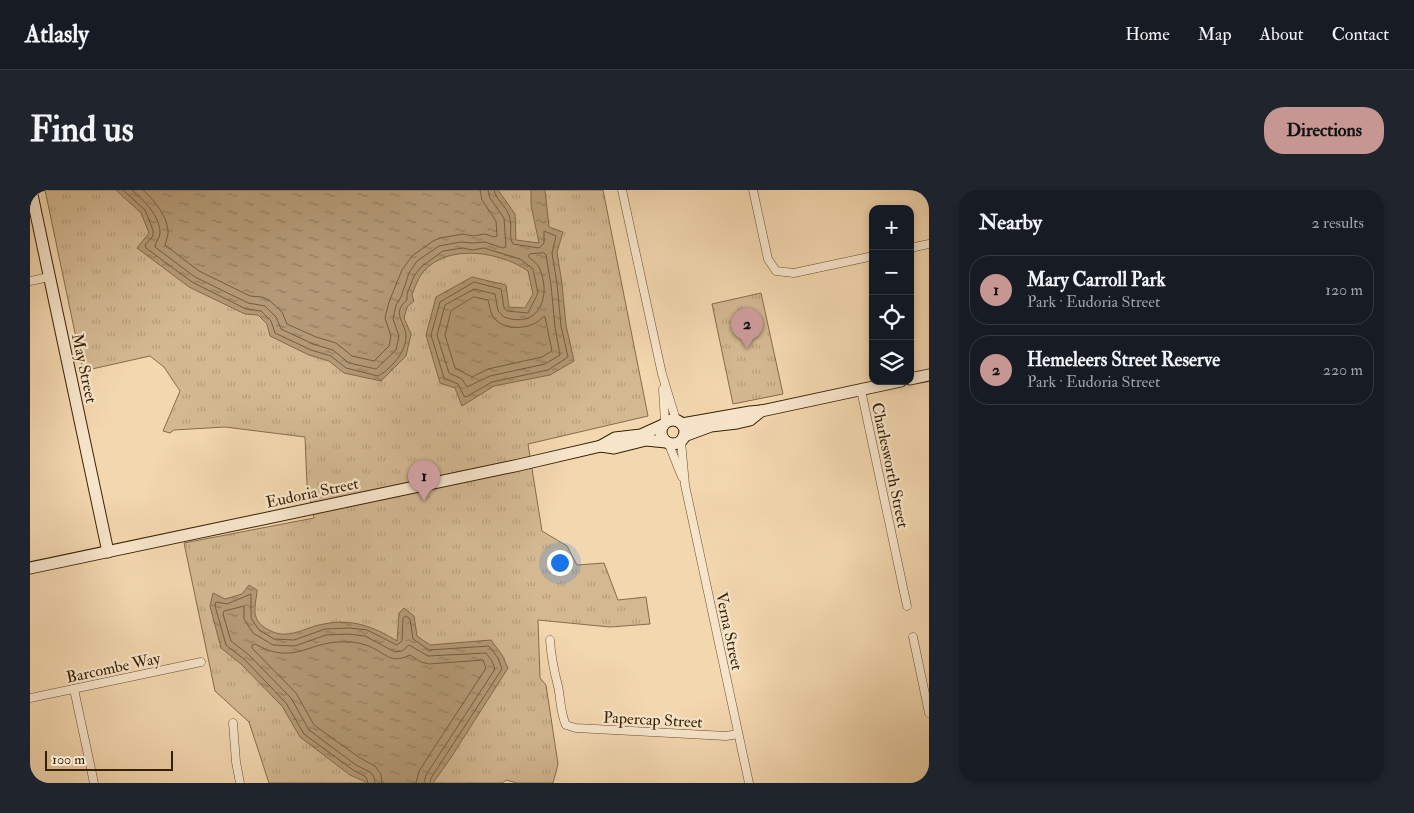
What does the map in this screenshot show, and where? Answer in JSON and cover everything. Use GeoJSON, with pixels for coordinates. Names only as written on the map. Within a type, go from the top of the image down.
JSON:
{"type":"FeatureCollection","features":[{"type":"Feature","properties":{"kind":"street","name":"May Street"},"geometry":{"type":"LineString","coordinates":[[31,190],[108,552]]}},
{"type":"Feature","properties":{"kind":"street","name":"Verna Street"},"geometry":{"type":"LineString","coordinates":[[622,190],[675,428],[685,486],[749,783]]}},
{"type":"Feature","properties":{"kind":"street"},"geometry":{"type":"LineString","coordinates":[[754,190],[768,259],[776,271],[794,273],[869,257]]}},
{"type":"Feature","properties":{"kind":"street"},"geometry":{"type":"LineString","coordinates":[[914,247],[929,244]]}},
{"type":"Feature","properties":{"kind":"street"},"geometry":{"type":"LineString","coordinates":[[30,281],[49,278]]}},
{"type":"Feature","properties":{"kind":"street"},"geometry":{"type":"LineString","coordinates":[[914,378],[929,375]]}},
{"type":"Feature","properties":{"kind":"street","name":"Eudoria Street"},"geometry":{"type":"LineString","coordinates":[[30,568],[519,465],[601,446],[615,438],[675,428],[737,423],[750,420],[762,411],[883,385]]}},
{"type":"Feature","properties":{"kind":"street","name":"Charlesworth Street"},"geometry":{"type":"LineString","coordinates":[[861,390],[907,606]]}},
{"type":"Feature","properties":{"kind":"street"},"geometry":{"type":"LineString","coordinates":[[667,442],[662,437],[661,431],[675,428]]}},
{"type":"Feature","properties":{"kind":"street","name":"Eudoria Street"},"geometry":{"type":"LineString","coordinates":[[601,446],[614,448],[646,440],[677,443],[675,428]]}},
{"type":"Feature","properties":{"kind":"street","name":"Verna Street"},"geometry":{"type":"LineString","coordinates":[[667,442],[685,486]]}},
{"type":"Feature","properties":{"kind":"street"},"geometry":{"type":"LineString","coordinates":[[913,636],[929,714]]}},
{"type":"Feature","properties":{"kind":"street","name":"Papercap Street"},"geometry":{"type":"LineString","coordinates":[[550,640],[561,714],[566,725],[576,728],[646,732],[726,736],[738,734]]}},
{"type":"Feature","properties":{"kind":"street","name":"Barcombe Way"},"geometry":{"type":"LineString","coordinates":[[30,698],[201,662]]}},
{"type":"Feature","properties":{"kind":"street"},"geometry":{"type":"LineString","coordinates":[[74,689],[94,783]]}},
{"type":"Feature","properties":{"kind":"street"},"geometry":{"type":"LineString","coordinates":[[233,723],[236,762],[240,783]]}},
{"type":"Feature","properties":{"kind":"green space"},"geometry":{"type":"Polygon","coordinates":[[[45,190],[603,190],[648,416],[528,444],[542,531],[567,546],[577,565],[604,563],[618,600],[646,597],[650,624],[610,627],[538,620],[540,678],[546,685],[558,764],[553,783],[517,783],[506,780],[503,783],[269,783],[249,722],[215,691],[184,543],[314,518],[307,484],[305,437],[225,427],[174,430],[170,433],[163,431],[180,391],[164,367],[150,356],[83,371],[45,190]]]}},
{"type":"Feature","properties":{"kind":"green space"},"geometry":{"type":"Polygon","coordinates":[[[761,293],[783,394],[733,404],[712,304],[761,293]]]}},
{"type":"Feature","properties":{"kind":"water"},"geometry":{"type":"Polygon","coordinates":[[[116,190],[498,190],[515,214],[516,240],[539,243],[531,205],[531,190],[545,190],[549,227],[563,232],[557,252],[566,325],[574,361],[550,375],[494,386],[462,406],[455,388],[440,383],[426,335],[436,297],[472,277],[506,285],[509,307],[525,308],[533,294],[528,271],[504,259],[475,253],[447,257],[435,262],[424,271],[412,295],[414,301],[407,307],[404,318],[411,334],[406,356],[381,381],[344,373],[329,361],[309,355],[270,336],[267,324],[258,315],[245,314],[189,287],[137,248],[149,233],[141,213],[116,190]]]}},
{"type":"Feature","properties":{"kind":"water"},"geometry":{"type":"Polygon","coordinates":[[[249,585],[257,590],[255,614],[259,623],[276,633],[290,634],[324,624],[344,622],[371,628],[397,641],[399,613],[404,608],[414,616],[417,636],[430,645],[491,640],[502,655],[508,668],[433,783],[368,783],[350,775],[300,737],[282,706],[241,664],[221,648],[210,606],[213,593],[225,599],[242,594],[249,585]]]}},
{"type":"Feature","properties":{"kind":"place","name":"Hemeleers Street Reserve"},"geometry":{"type":"Point","coordinates":[747,349]}},
{"type":"Feature","properties":{"kind":"place","name":"Mary Carroll Park"},"geometry":{"type":"Point","coordinates":[424,501]}}]}
